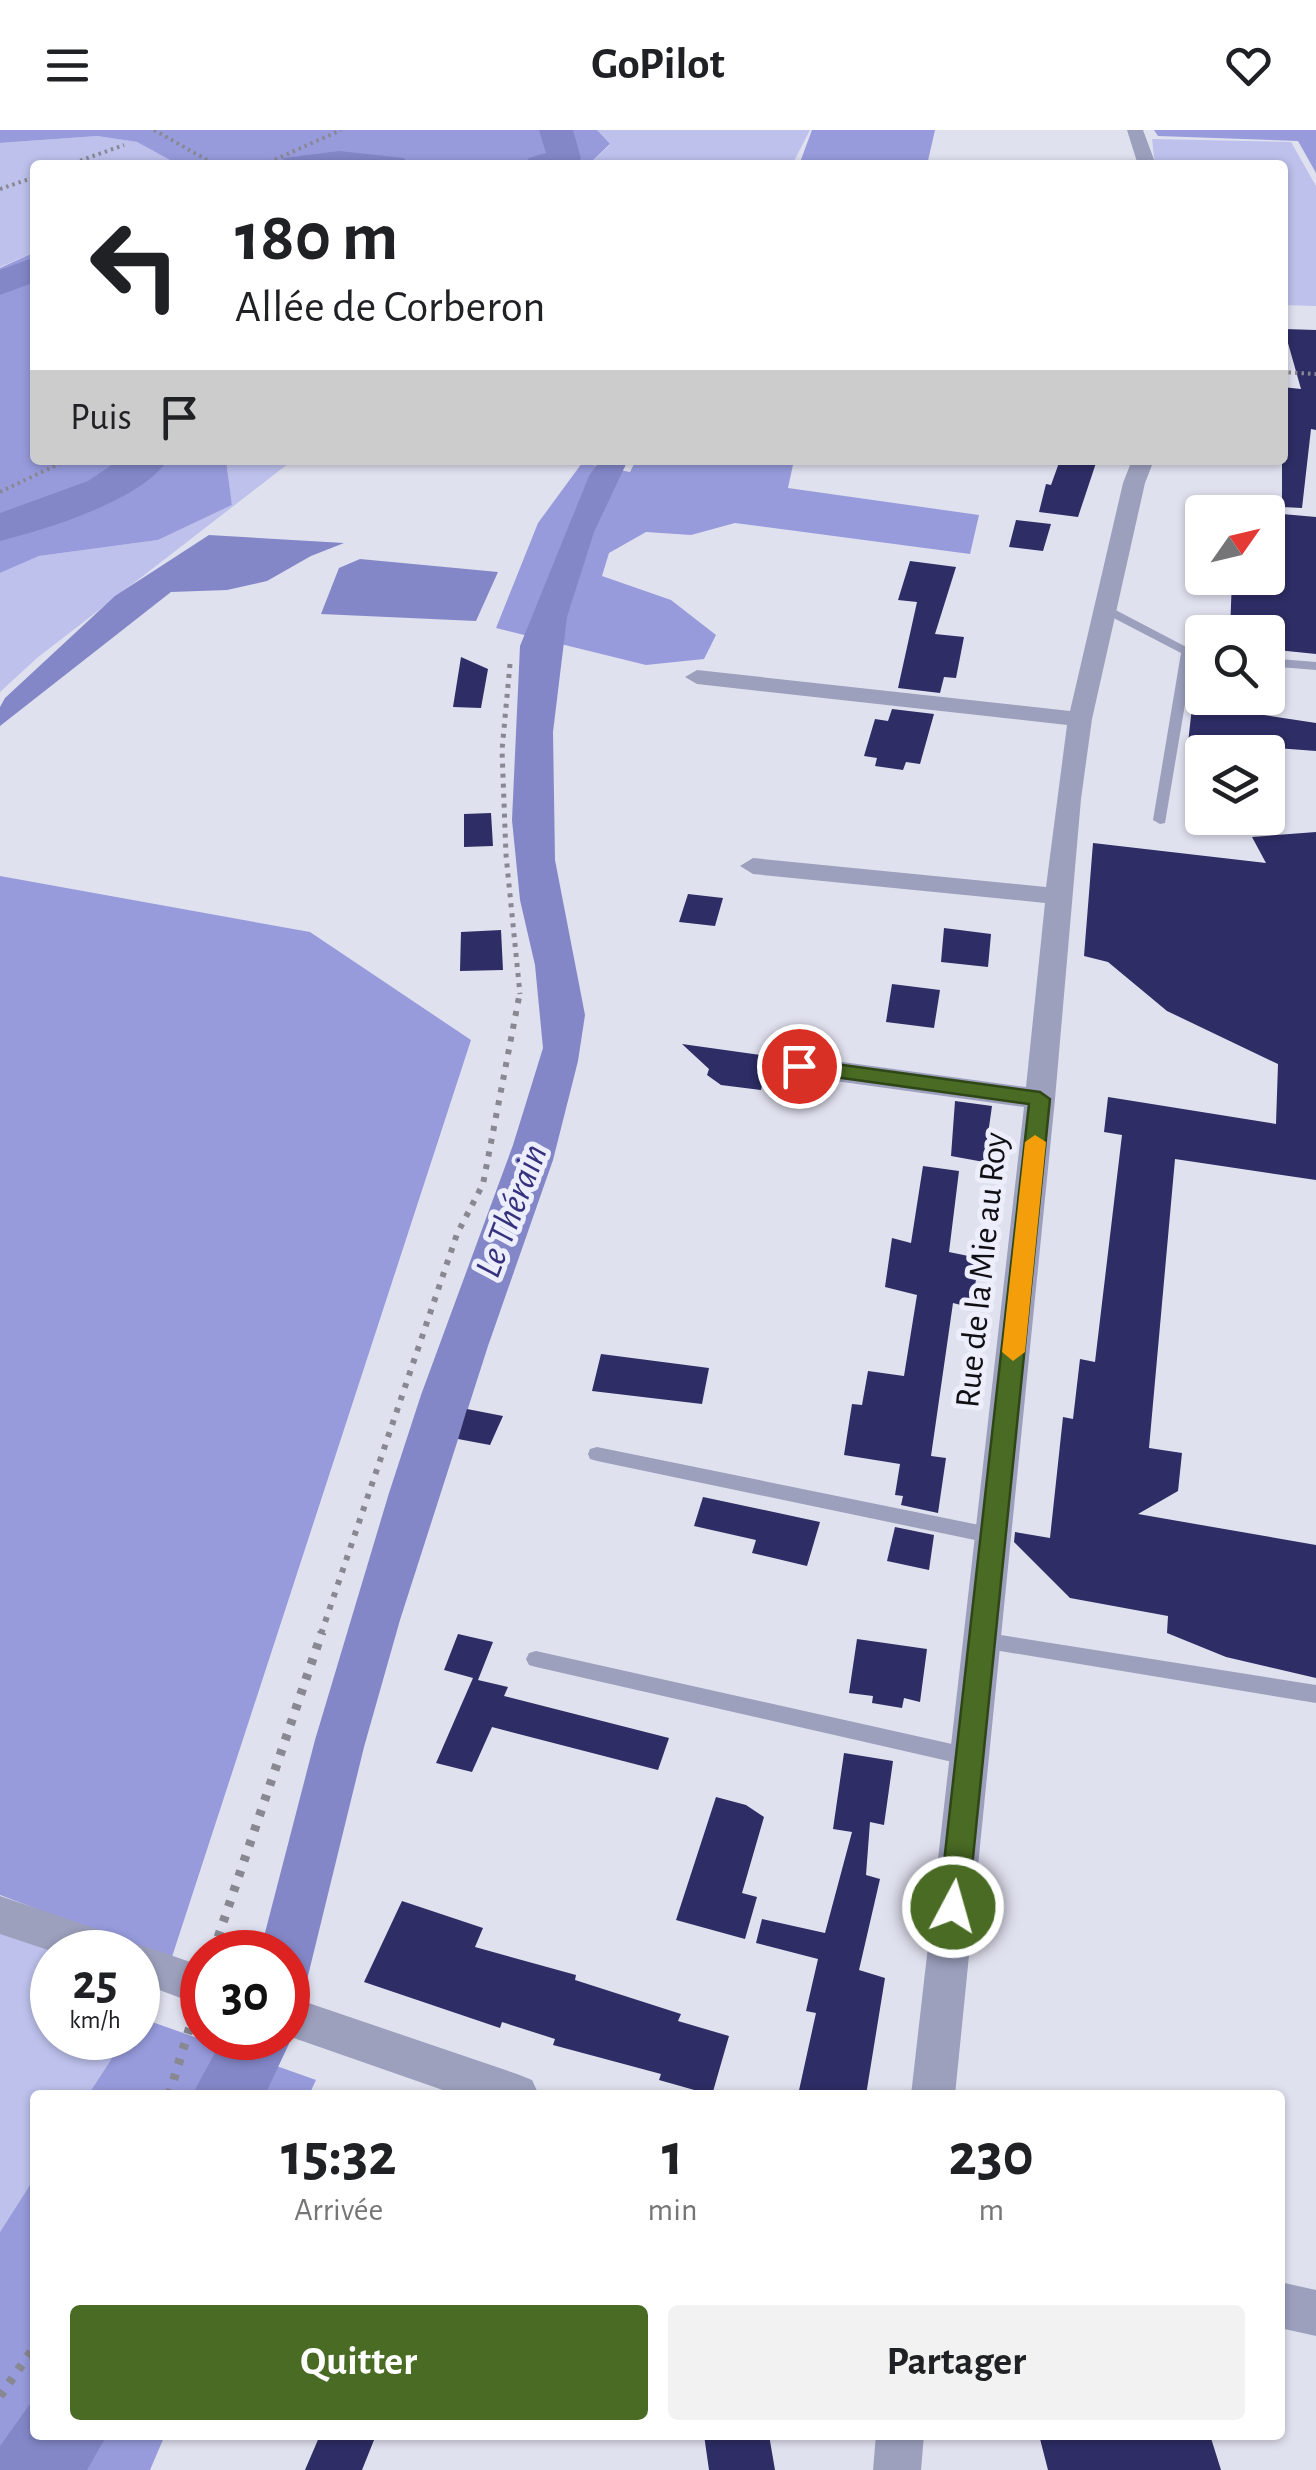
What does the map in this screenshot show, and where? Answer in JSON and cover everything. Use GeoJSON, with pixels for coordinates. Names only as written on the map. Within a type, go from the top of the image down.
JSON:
{"type":"FeatureCollection","features":[{"type":"Feature","properties":{"kind":"street"},"geometry":{"type":"LineString","coordinates":[[1135,130],[1145,160]]}},
{"type":"Feature","properties":{"kind":"street","name":"Rue de la Mie au Roy"},"geometry":{"type":"LineString","coordinates":[[934,2090],[1040,1099],[1058,896],[1080,719],[1134,483],[1142,465]]}},
{"type":"Feature","properties":{"kind":"street"},"geometry":{"type":"LineString","coordinates":[[696,677],[1080,719]]}},
{"type":"Feature","properties":{"kind":"street"},"geometry":{"type":"LineString","coordinates":[[752,866],[1058,896]]}},
{"type":"Feature","properties":{"kind":"street"},"geometry":{"type":"LineString","coordinates":[[799,1066],[1040,1099]]}},
{"type":"Feature","properties":{"kind":"street"},"geometry":{"type":"LineString","coordinates":[[0,1915],[44,1930]]}},
{"type":"Feature","properties":{"kind":"street"},"geometry":{"type":"LineString","coordinates":[[310,2024],[502,2090]]}},
{"type":"Feature","properties":{"kind":"street"},"geometry":{"type":"LineString","coordinates":[[1285,2307],[1316,2313]]}},
{"type":"Feature","properties":{"kind":"street"},"geometry":{"type":"LineString","coordinates":[[897,2470],[900,2440]]}},
{"type":"Feature","properties":{"kind":"lane"},"geometry":{"type":"LineString","coordinates":[[1106,609],[1185,647]]}},
{"type":"Feature","properties":{"kind":"lane"},"geometry":{"type":"LineString","coordinates":[[1285,663],[1316,666]]}},
{"type":"Feature","properties":{"kind":"lane"},"geometry":{"type":"LineString","coordinates":[[1160,820],[1185,700]]}},
{"type":"Feature","properties":{"kind":"lane"},"geometry":{"type":"LineString","coordinates":[[597,1454],[994,1536]]}},
{"type":"Feature","properties":{"kind":"lane"},"geometry":{"type":"LineString","coordinates":[[982,1640],[1316,1694]]}},
{"type":"Feature","properties":{"kind":"lane"},"geometry":{"type":"LineString","coordinates":[[536,1659],[970,1756]]}},
{"type":"Feature","properties":{"kind":"path"},"geometry":{"type":"LineString","coordinates":[[154,130],[207,160]]}},
{"type":"Feature","properties":{"kind":"path"},"geometry":{"type":"LineString","coordinates":[[274,160],[341,130]]}},
{"type":"Feature","properties":{"kind":"path"},"geometry":{"type":"LineString","coordinates":[[83,160],[124,146]]}},
{"type":"Feature","properties":{"kind":"path"},"geometry":{"type":"LineString","coordinates":[[0,189],[30,178]]}},
{"type":"Feature","properties":{"kind":"path"},"geometry":{"type":"LineString","coordinates":[[1288,372],[1316,374]]}},
{"type":"Feature","properties":{"kind":"path"},"geometry":{"type":"LineString","coordinates":[[0,492],[57,465]]}},
{"type":"Feature","properties":{"kind":"path"},"geometry":{"type":"LineString","coordinates":[[220,1930],[456,1234],[483,1184],[520,992],[506,855],[504,785],[510,664]]}},
{"type":"Feature","properties":{"kind":"path"},"geometry":{"type":"LineString","coordinates":[[171,2090],[180,2059]]}},
{"type":"Feature","properties":{"kind":"path"},"geometry":{"type":"LineString","coordinates":[[0,2396],[30,2353]]}},
{"type":"Feature","properties":{"kind":"shaded area"},"geometry":{"type":"Polygon","coordinates":[[[0,130],[597,130],[610,144],[593,160],[170,160],[137,142],[97,136],[0,143],[0,130]]]}},
{"type":"Feature","properties":{"kind":"shaded area"},"geometry":{"type":"Polygon","coordinates":[[[597,130],[810,130],[795,160],[594,160],[610,145],[597,130]]]}},
{"type":"Feature","properties":{"kind":"shaded area"},"geometry":{"type":"Polygon","coordinates":[[[812,130],[935,130],[928,160],[801,160],[812,130]]]}},
{"type":"Feature","properties":{"kind":"shaded area"},"geometry":{"type":"Polygon","coordinates":[[[1154,130],[1316,130],[1316,173],[1298,141],[1158,136],[1154,130]]]}},
{"type":"Feature","properties":{"kind":"shaded area"},"geometry":{"type":"Polygon","coordinates":[[[97,136],[137,142],[170,160],[30,160],[30,254],[0,267],[0,143],[97,136]]]}},
{"type":"Feature","properties":{"kind":"shaded area"},"geometry":{"type":"Polygon","coordinates":[[[1152,139],[1291,142],[1316,186],[1316,306],[1288,305],[1288,160],[1154,160],[1152,139]]]}},
{"type":"Feature","properties":{"kind":"shaded area"},"geometry":{"type":"Polygon","coordinates":[[[30,254],[30,465],[227,465],[232,505],[158,540],[39,556],[0,573],[0,268],[30,254]]]}},
{"type":"Feature","properties":{"kind":"shaded area"},"geometry":{"type":"Polygon","coordinates":[[[227,465],[287,465],[37,658],[0,692],[0,573],[39,556],[158,540],[232,505],[227,465]]]}},
{"type":"Feature","properties":{"kind":"shaded area"},"geometry":{"type":"Polygon","coordinates":[[[581,465],[630,472],[634,465],[793,465],[788,488],[979,515],[970,554],[735,523],[691,535],[646,532],[609,553],[602,576],[671,600],[716,635],[704,659],[646,665],[496,628],[538,523],[581,465]]]}},
{"type":"Feature","properties":{"kind":"shaded area"},"geometry":{"type":"Polygon","coordinates":[[[0,876],[310,932],[471,1040],[171,1960],[160,1956],[160,1930],[92,1930],[0,1895],[0,876]]]}},
{"type":"Feature","properties":{"kind":"shaded area"},"geometry":{"type":"Polygon","coordinates":[[[0,1921],[30,1931],[30,2060],[111,2060],[91,2090],[30,2090],[30,2185],[0,2232],[0,1921]]]}},
{"type":"Feature","properties":{"kind":"shaded area"},"geometry":{"type":"Polygon","coordinates":[[[160,2025],[180,2032],[180,2060],[259,2060],[316,2080],[311,2090],[91,2090],[111,2060],[160,2060],[160,2025]]]}},
{"type":"Feature","properties":{"kind":"shaded area"},"geometry":{"type":"Polygon","coordinates":[[[30,2185],[30,2440],[163,2440],[150,2470],[0,2470],[0,2232],[30,2185]]]}},
{"type":"Feature","properties":{"kind":"water","name":"Le Thérain"},"geometry":{"type":"Polygon","coordinates":[[[597,465],[626,465],[594,532],[567,617],[553,732],[555,860],[585,1015],[578,1061],[553,1160],[400,1620],[364,1747],[310,1968],[310,1930],[266,1930],[315,1740],[389,1493],[513,1145],[543,1048],[535,965],[520,900],[512,820],[520,646],[589,476],[597,465]]]}},
{"type":"Feature","properties":{"kind":"water"},"geometry":{"type":"Polygon","coordinates":[[[209,535],[344,543],[267,581],[227,590],[171,592],[0,726],[0,707],[5,698],[115,596],[209,535]]]}},
{"type":"Feature","properties":{"kind":"water"},"geometry":{"type":"Polygon","coordinates":[[[360,559],[498,572],[476,621],[321,614],[339,568],[360,559]]]}},
{"type":"Feature","properties":{"kind":"water"},"geometry":{"type":"Polygon","coordinates":[[[211,2060],[281,2060],[267,2090],[195,2090],[211,2060]]]}},
{"type":"Feature","properties":{"kind":"water"},"geometry":{"type":"Polygon","coordinates":[[[30,2404],[30,2440],[104,2440],[87,2470],[0,2470],[0,2446],[30,2404]]]}},
{"type":"Feature","properties":{"kind":"building"},"geometry":{"type":"Polygon","coordinates":[[[1288,329],[1316,330],[1316,430],[1311,429],[1302,508],[1285,507],[1282,495],[1282,465],[1288,465],[1288,388],[1301,389],[1288,329]]]}},
{"type":"Feature","properties":{"kind":"building"},"geometry":{"type":"Polygon","coordinates":[[[1058,465],[1095,465],[1078,517],[1039,512],[1046,484],[1051,485],[1058,465]]]}},
{"type":"Feature","properties":{"kind":"building"},"geometry":{"type":"Polygon","coordinates":[[[1285,514],[1316,517],[1316,654],[1285,651],[1285,615],[1231,615],[1231,595],[1285,595],[1285,514]]]}},
{"type":"Feature","properties":{"kind":"building"},"geometry":{"type":"Polygon","coordinates":[[[1016,520],[1051,524],[1043,551],[1009,547],[1016,520]]]}},
{"type":"Feature","properties":{"kind":"building"},"geometry":{"type":"Polygon","coordinates":[[[910,561],[956,567],[935,634],[964,637],[956,678],[944,677],[940,693],[898,688],[917,602],[898,600],[910,561]]]}},
{"type":"Feature","properties":{"kind":"building"},"geometry":{"type":"Polygon","coordinates":[[[461,657],[488,669],[481,708],[453,707],[461,657]]]}},
{"type":"Feature","properties":{"kind":"building"},"geometry":{"type":"Polygon","coordinates":[[[892,709],[934,714],[920,764],[906,762],[903,770],[875,766],[877,758],[864,756],[875,719],[888,721],[892,709]]]}},
{"type":"Feature","properties":{"kind":"building"},"geometry":{"type":"Polygon","coordinates":[[[1191,715],[1264,715],[1316,723],[1316,751],[1285,749],[1285,735],[1189,735],[1191,715]]]}},
{"type":"Feature","properties":{"kind":"building"},"geometry":{"type":"Polygon","coordinates":[[[491,813],[493,846],[464,847],[464,814],[491,813]]]}},
{"type":"Feature","properties":{"kind":"building"},"geometry":{"type":"Polygon","coordinates":[[[1316,832],[1316,1180],[1175,1159],[1149,1448],[1182,1453],[1178,1491],[1138,1514],[1316,1545],[1316,1678],[1226,1657],[1167,1633],[1168,1616],[1070,1598],[1014,1542],[1015,1532],[1050,1538],[1063,1417],[1073,1419],[1080,1359],[1095,1362],[1122,1135],[1104,1132],[1108,1097],[1276,1124],[1278,1064],[1167,1011],[1108,962],[1084,956],[1093,843],[1266,863],[1252,837],[1316,832]]]}},
{"type":"Feature","properties":{"kind":"building"},"geometry":{"type":"Polygon","coordinates":[[[688,894],[723,898],[715,926],[679,922],[688,894]]]}},
{"type":"Feature","properties":{"kind":"building"},"geometry":{"type":"Polygon","coordinates":[[[944,928],[991,934],[988,967],[941,962],[944,928]]]}},
{"type":"Feature","properties":{"kind":"building"},"geometry":{"type":"Polygon","coordinates":[[[501,930],[503,970],[460,971],[461,932],[501,930]]]}},
{"type":"Feature","properties":{"kind":"building"},"geometry":{"type":"Polygon","coordinates":[[[892,984],[940,990],[934,1028],[886,1022],[892,984]]]}},
{"type":"Feature","properties":{"kind":"building"},"geometry":{"type":"Polygon","coordinates":[[[682,1044],[768,1056],[761,1090],[721,1085],[707,1075],[709,1069],[682,1044]]]}},
{"type":"Feature","properties":{"kind":"building"},"geometry":{"type":"Polygon","coordinates":[[[955,1101],[992,1106],[984,1162],[951,1156],[955,1101]]]}},
{"type":"Feature","properties":{"kind":"building"},"geometry":{"type":"Polygon","coordinates":[[[923,1166],[959,1171],[949,1252],[978,1258],[973,1308],[953,1303],[931,1456],[946,1458],[938,1513],[901,1505],[903,1496],[895,1495],[900,1464],[844,1455],[852,1404],[862,1405],[868,1371],[904,1376],[917,1295],[885,1287],[892,1238],[911,1243],[923,1166]]]}},
{"type":"Feature","properties":{"kind":"building"},"geometry":{"type":"Polygon","coordinates":[[[601,1354],[709,1368],[702,1404],[592,1391],[601,1354]]]}},
{"type":"Feature","properties":{"kind":"building"},"geometry":{"type":"Polygon","coordinates":[[[467,1409],[503,1416],[490,1445],[458,1439],[467,1409]]]}},
{"type":"Feature","properties":{"kind":"building"},"geometry":{"type":"Polygon","coordinates":[[[703,1497],[820,1522],[807,1566],[752,1553],[756,1540],[694,1526],[703,1497]]]}},
{"type":"Feature","properties":{"kind":"building"},"geometry":{"type":"Polygon","coordinates":[[[895,1527],[934,1535],[929,1570],[887,1561],[895,1527]]]}},
{"type":"Feature","properties":{"kind":"building"},"geometry":{"type":"Polygon","coordinates":[[[458,1634],[493,1642],[478,1680],[508,1687],[504,1696],[669,1738],[658,1770],[492,1727],[472,1772],[436,1763],[473,1678],[444,1670],[458,1634]]]}},
{"type":"Feature","properties":{"kind":"building"},"geometry":{"type":"Polygon","coordinates":[[[857,1639],[927,1649],[920,1702],[904,1698],[902,1708],[872,1703],[873,1696],[849,1693],[857,1639]]]}},
{"type":"Feature","properties":{"kind":"building"},"geometry":{"type":"Polygon","coordinates":[[[844,1753],[893,1761],[884,1825],[870,1822],[866,1875],[880,1879],[859,1970],[885,1978],[867,2090],[799,2090],[816,2013],[806,2011],[818,1959],[756,1943],[762,1919],[825,1933],[852,1832],[833,1829],[844,1753]]]}},
{"type":"Feature","properties":{"kind":"building"},"geometry":{"type":"Polygon","coordinates":[[[716,1797],[746,1805],[764,1817],[742,1893],[757,1897],[745,1939],[676,1920],[716,1797]]]}},
{"type":"Feature","properties":{"kind":"building"},"geometry":{"type":"Polygon","coordinates":[[[402,1901],[483,1928],[475,1947],[576,1975],[575,1980],[681,2014],[678,2021],[729,2036],[713,2090],[694,2090],[659,2080],[661,2074],[553,2045],[555,2039],[502,2022],[500,2028],[364,1982],[402,1901]]]}},
{"type":"Feature","properties":{"kind":"building"},"geometry":{"type":"Polygon","coordinates":[[[318,2440],[374,2440],[362,2470],[305,2470],[318,2440]]]}},
{"type":"Feature","properties":{"kind":"building"},"geometry":{"type":"Polygon","coordinates":[[[705,2440],[770,2440],[775,2470],[709,2470],[705,2440]]]}},
{"type":"Feature","properties":{"kind":"building"},"geometry":{"type":"Polygon","coordinates":[[[1040,2440],[1212,2440],[1221,2470],[1048,2470],[1040,2440]]]}},
{"type":"Feature","properties":{"kind":"waterway"},"geometry":{"type":"LineString","coordinates":[[556,130],[564,158],[557,160]]}},
{"type":"Feature","properties":{"kind":"waterway"},"geometry":{"type":"LineString","coordinates":[[0,284],[30,270]]}},
{"type":"Feature","properties":{"kind":"waterway"},"geometry":{"type":"LineString","coordinates":[[0,528],[103,490],[140,465]]}},
{"type":"Feature","properties":{"kind":"slow traffic"},"geometry":{"type":"LineString","coordinates":[[1013,1352],[1035,1142]]}},
{"type":"Feature","properties":{"kind":"route"},"geometry":{"type":"LineString","coordinates":[[799,1066],[1040,1099],[953,1907]]}}]}
